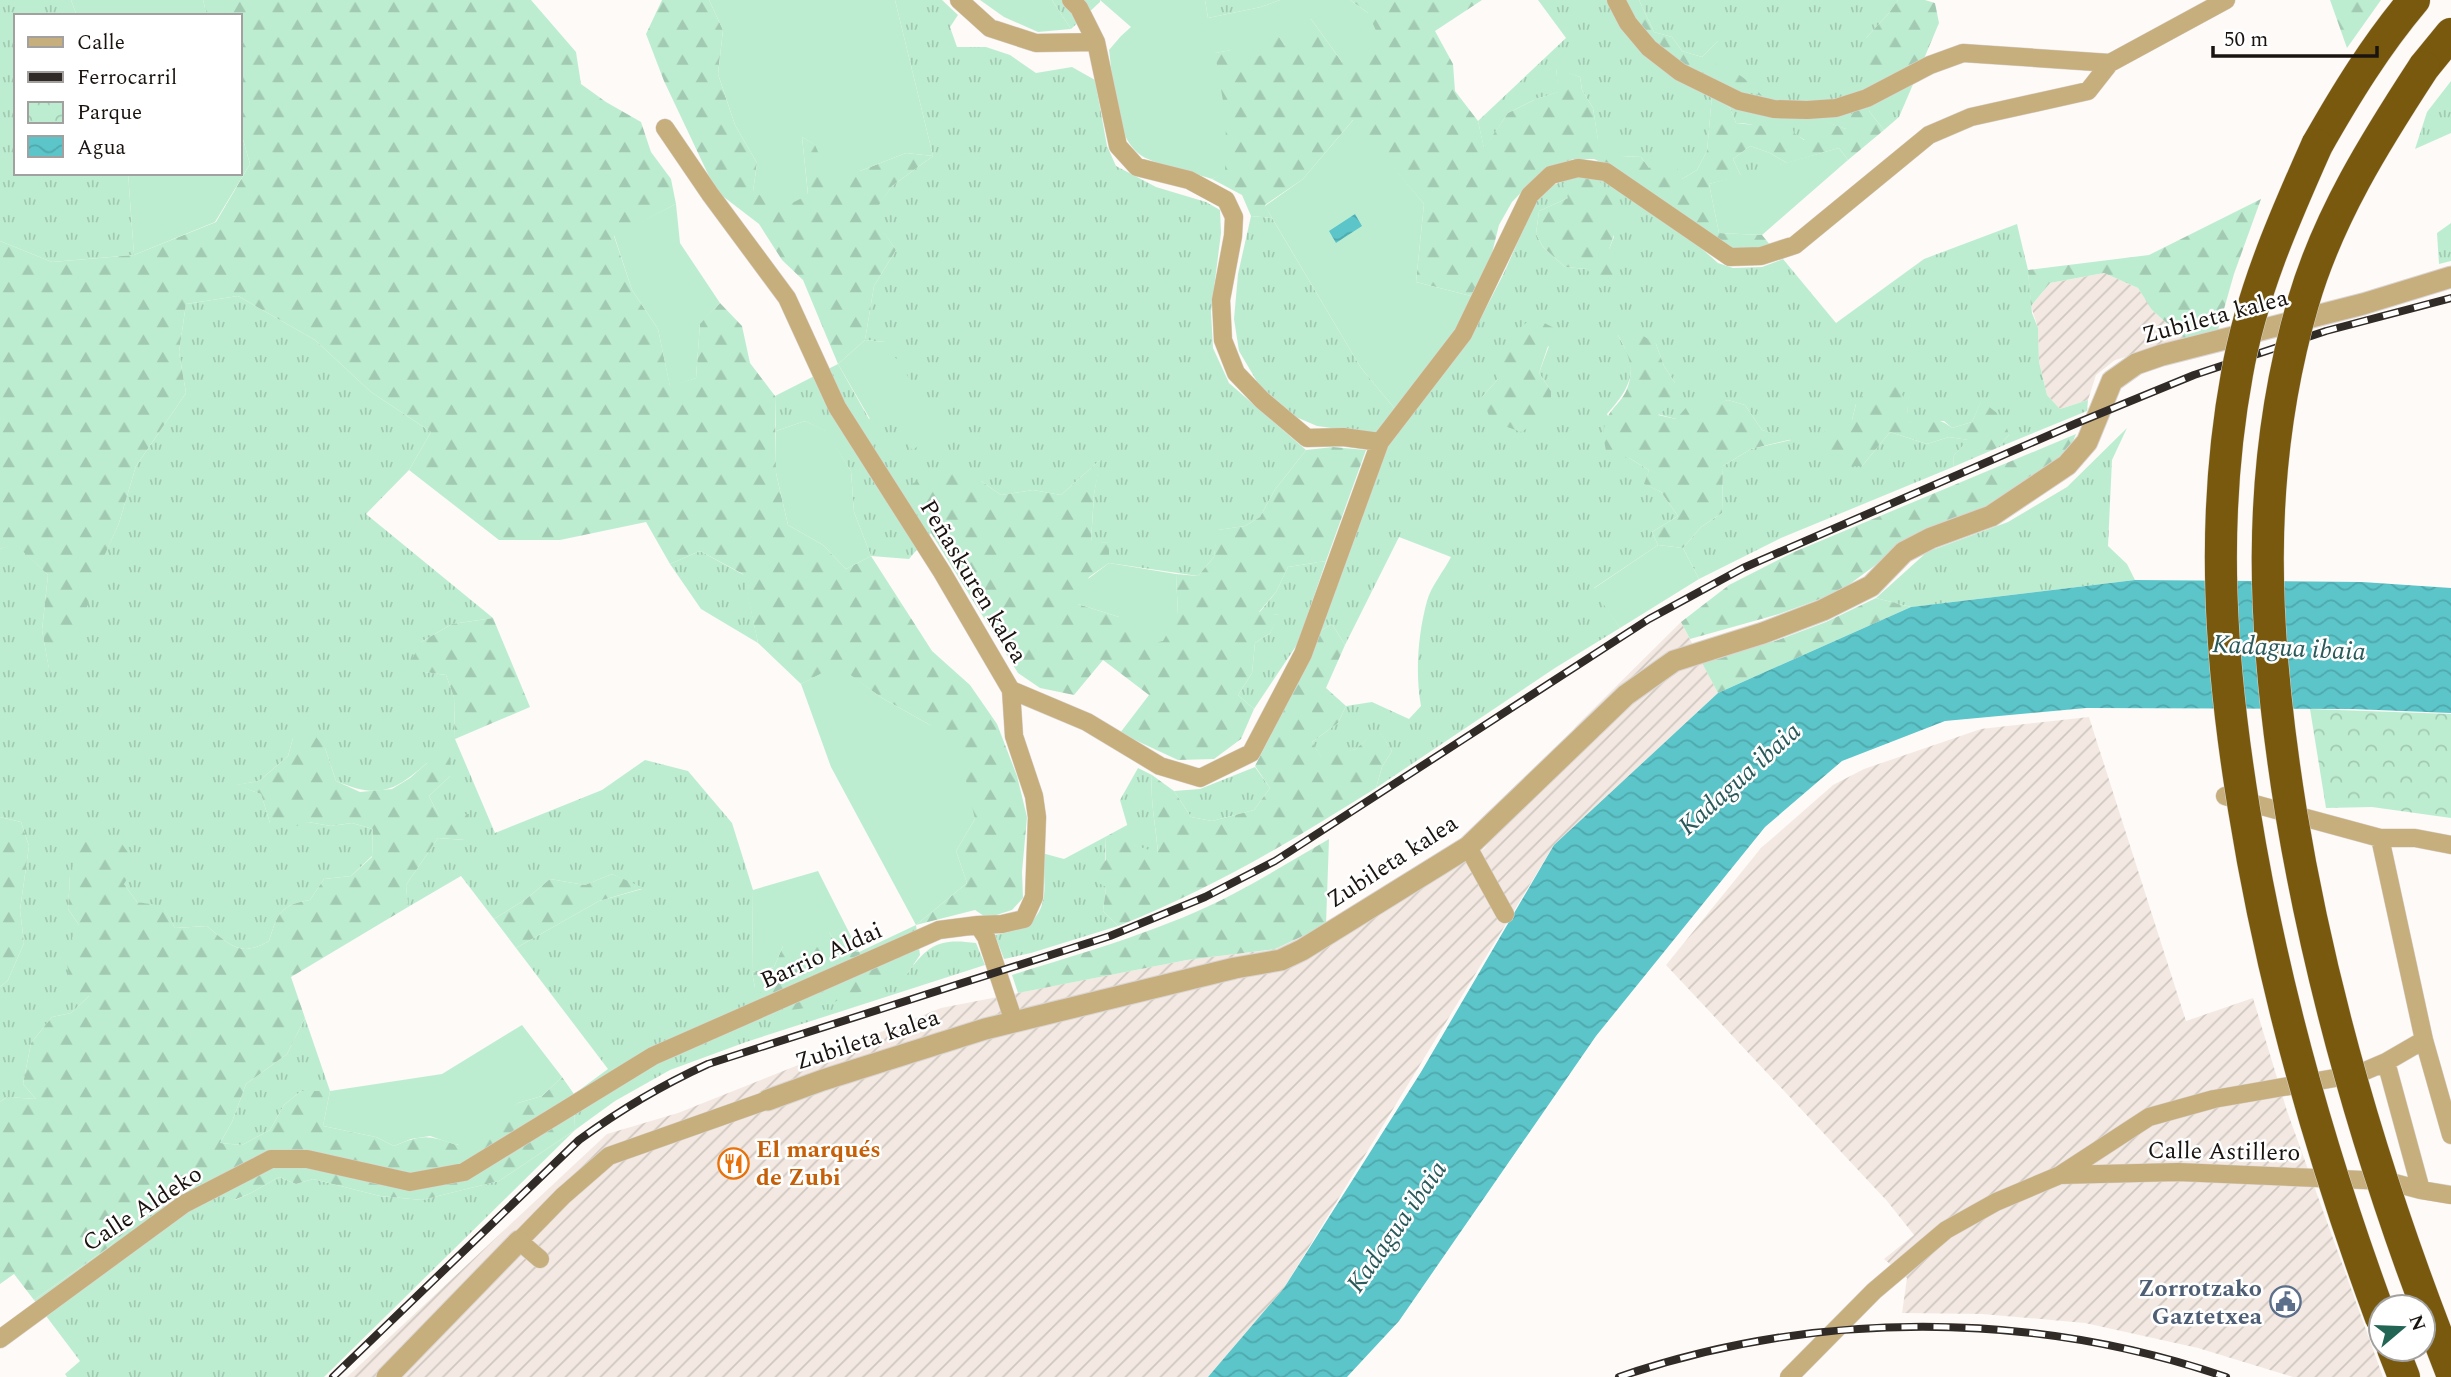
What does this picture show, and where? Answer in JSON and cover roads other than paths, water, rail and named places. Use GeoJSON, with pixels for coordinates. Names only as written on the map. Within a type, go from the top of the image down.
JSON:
{"type":"FeatureCollection","features":[{"type":"Feature","properties":{"kind":"highway"},"geometry":{"type":"LineString","coordinates":[[2372,1293],[2348,1231],[2312,1115],[2283,1006],[2250,850],[2235,754],[2221,629],[2220,532],[2225,447],[2237,371],[2262,275],[2317,145],[2353,83],[2393,25],[2414,0]]}},
{"type":"Feature","properties":{"kind":"highway"},"geometry":{"type":"LineString","coordinates":[[2451,34],[2424,67],[2370,150],[2336,215],[2304,302],[2285,377],[2271,465],[2266,556],[2270,639],[2280,744],[2301,873],[2331,1009],[2364,1126],[2412,1273],[2451,1371]]}},
{"type":"Feature","properties":{"kind":"street"},"geometry":{"type":"LineString","coordinates":[[959,0],[990,28],[1036,43],[1096,42]]}},
{"type":"Feature","properties":{"kind":"street"},"geometry":{"type":"LineString","coordinates":[[1071,0],[1079,8],[1096,42],[1118,146],[1138,167],[1189,180],[1226,200],[1234,217],[1221,300],[1223,340],[1236,373],[1262,400],[1307,438],[1343,437],[1380,442]]}},
{"type":"Feature","properties":{"kind":"street"},"geometry":{"type":"LineString","coordinates":[[1616,0],[1628,23],[1649,48],[1679,72],[1739,101],[1774,109],[1836,108],[1867,98],[1930,65],[1963,53],[2110,63],[2226,0]]}},
{"type":"Feature","properties":{"kind":"street","name":"Peñaskuren kalea"},"geometry":{"type":"LineString","coordinates":[[665,128],[787,298],[837,407],[942,572],[1011,690],[1087,722],[1160,766],[1200,778],[1251,753],[1303,654],[1380,442],[1463,334],[1530,195],[1551,176],[1578,168],[1605,172],[1730,257],[1761,256],[1795,245],[1929,135],[1971,117],[2088,90],[2110,63]]}},
{"type":"Feature","properties":{"kind":"street","name":"Zubileta kalea"},"geometry":{"type":"LineString","coordinates":[[387,1377],[563,1196],[609,1156],[823,1080],[985,1028],[1235,968],[1281,960],[1302,950],[1468,847],[1626,695],[1674,661],[1763,633],[1823,610],[1871,586],[1904,552],[1931,538],[1991,516],[2067,466],[2087,442],[2112,380],[2136,364],[2363,304],[2451,276]]}},
{"type":"Feature","properties":{"kind":"street","name":"Barrio Aldai"},"geometry":{"type":"LineString","coordinates":[[596,1092],[653,1056],[939,930],[1002,924],[1024,919],[1034,897],[1037,817],[1034,796],[1014,736],[1011,690]]}},
{"type":"Feature","properties":{"kind":"street"},"geometry":{"type":"LineString","coordinates":[[2225,796],[2380,838],[2414,838],[2451,845]]}},
{"type":"Feature","properties":{"kind":"street"},"geometry":{"type":"LineString","coordinates":[[2380,838],[2424,1040],[2451,1135]]}},
{"type":"Feature","properties":{"kind":"street"},"geometry":{"type":"LineString","coordinates":[[1468,847],[1505,914]]}},
{"type":"Feature","properties":{"kind":"street"},"geometry":{"type":"LineString","coordinates":[[978,925],[986,937],[1014,1022]]}},
{"type":"Feature","properties":{"kind":"street"},"geometry":{"type":"LineString","coordinates":[[1789,1377],[1874,1292],[1946,1230],[1996,1202],[2060,1175],[2149,1117],[2214,1099],[2358,1074],[2386,1062],[2424,1040]]}},
{"type":"Feature","properties":{"kind":"street"},"geometry":{"type":"LineString","coordinates":[[2386,1062],[2421,1190]]}},
{"type":"Feature","properties":{"kind":"street","name":"Calle Aldeko"},"geometry":{"type":"LineString","coordinates":[[0,1339],[184,1204],[271,1160],[307,1159],[410,1182],[464,1172],[596,1092]]}},
{"type":"Feature","properties":{"kind":"street","name":"Calle Astillero"},"geometry":{"type":"LineString","coordinates":[[2060,1175],[2178,1172],[2387,1181],[2451,1195]]}},
{"type":"Feature","properties":{"kind":"street"},"geometry":{"type":"LineString","coordinates":[[519,1241],[540,1259]]}},
{"type":"Feature","properties":{"kind":"water"},"geometry":{"type":"Polygon","coordinates":[[[1355,214],[1362,226],[1336,243],[1329,231],[1355,214]]]}},
{"type":"Feature","properties":{"kind":"water","name":"Kadagua ibaia"},"geometry":{"type":"Polygon","coordinates":[[[2135,580],[2362,582],[2451,588],[2451,713],[2353,709],[2086,708],[1945,721],[1842,761],[1765,827],[1596,1036],[1399,1321],[1347,1377],[1208,1377],[1284,1288],[1421,1072],[1554,845],[1718,693],[1911,607],[2135,580]]]}},
{"type":"Feature","properties":{"kind":"railway"},"geometry":{"type":"LineString","coordinates":[[333,1377],[579,1140],[626,1108],[674,1081],[708,1064],[1110,936],[1205,897],[1275,861],[1649,619],[1743,568],[2194,375],[2326,331],[2451,298]]}},
{"type":"Feature","properties":{"kind":"railway"},"geometry":{"type":"LineString","coordinates":[[1619,1377],[1693,1355],[1769,1339],[1845,1330],[1923,1327],[2000,1330],[2076,1339],[2152,1355],[2226,1377]]}},
{"type":"Feature","properties":{"kind":"place","name":"El marqués de Zubi"},"geometry":{"type":"Point","coordinates":[733,1163]}},
{"type":"Feature","properties":{"kind":"place","name":"Zorrotzako Gaztetxea"},"geometry":{"type":"Point","coordinates":[2285,1302]}}]}
